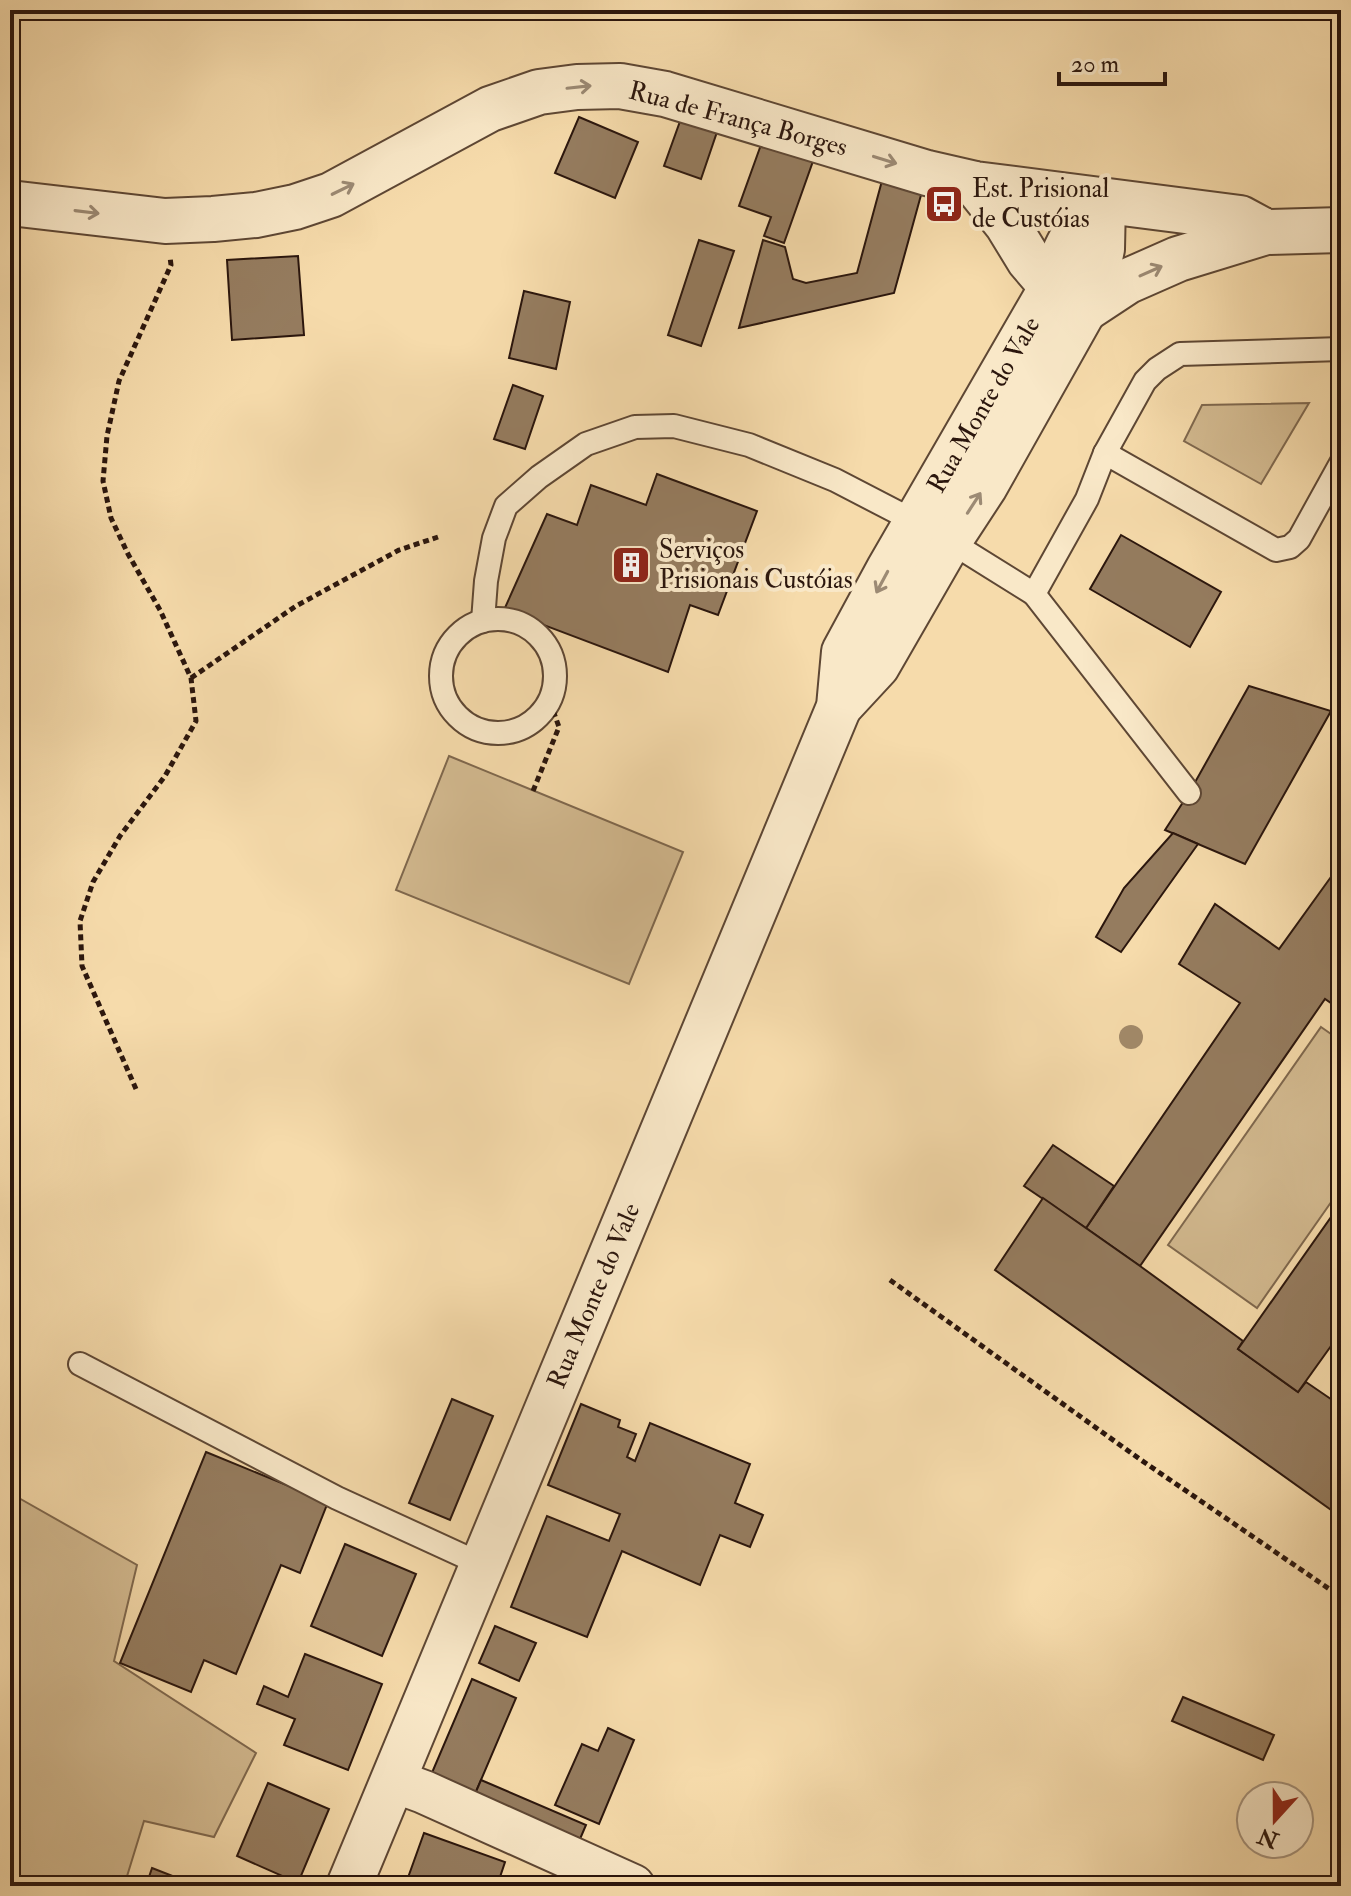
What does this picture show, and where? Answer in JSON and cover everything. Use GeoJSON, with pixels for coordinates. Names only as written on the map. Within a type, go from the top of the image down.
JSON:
{"type":"FeatureCollection","features":[{"type":"Feature","properties":{"kind":"street","name":"Rua de França Borges"},"geometry":{"type":"LineString","coordinates":[[10,203],[165,221],[256,215],[331,195],[490,109],[539,92],[596,85],[665,94],[927,173],[975,184],[1240,218],[1266,232],[1341,230]]}},
{"type":"Feature","properties":{"kind":"street","name":"Rua Monte do Vale"},"geometry":{"type":"LineString","coordinates":[[975,184],[1007,224],[1029,260],[1068,299]]}},
{"type":"Feature","properties":{"kind":"street","name":"Rua Monte do Vale"},"geometry":{"type":"LineString","coordinates":[[349,1886],[839,707],[844,652],[889,569],[985,486],[1068,299],[1096,277],[1102,249],[1103,202]]}},
{"type":"Feature","properties":{"kind":"street","name":"Rua Monte do Vale"},"geometry":{"type":"LineString","coordinates":[[1068,299],[1128,281],[1178,259],[1266,232]]}},
{"type":"Feature","properties":{"kind":"street"},"geometry":{"type":"LineString","coordinates":[[394,1781],[633,1886]]}},
{"type":"Feature","properties":{"kind":"lane"},"geometry":{"type":"LineString","coordinates":[[1034,594],[1087,499],[1105,453],[1145,381],[1169,359],[1180,354],[1341,349]]}},
{"type":"Feature","properties":{"kind":"lane"},"geometry":{"type":"LineString","coordinates":[[483,621],[494,538],[506,506],[539,477],[586,444],[635,427],[674,426],[749,445],[835,480],[933,531],[1034,594],[1189,793]]}},
{"type":"Feature","properties":{"kind":"lane"},"geometry":{"type":"LineString","coordinates":[[1105,453],[1276,550],[1290,547],[1299,539],[1341,463]]}},
{"type":"Feature","properties":{"kind":"lane"},"geometry":{"type":"LineString","coordinates":[[502,618],[520,623],[536,633],[548,647],[555,665],[555,684],[550,702],[538,717],[523,728],[505,733],[486,732],[469,725],[454,712],[445,696],[441,677],[444,659],[452,642],[466,629],[483,621],[502,618]]}},
{"type":"Feature","properties":{"kind":"lane"},"geometry":{"type":"LineString","coordinates":[[80,1364],[337,1498],[483,1565]]}},
{"type":"Feature","properties":{"kind":"path"},"geometry":{"type":"LineString","coordinates":[[136,1089],[82,966],[80,921],[93,882],[113,848],[165,776],[196,721],[191,678],[160,610],[111,518],[103,481],[107,436],[119,381],[171,265],[165,221]]}},
{"type":"Feature","properties":{"kind":"path"},"geometry":{"type":"LineString","coordinates":[[191,678],[296,606],[399,550],[438,537]]}},
{"type":"Feature","properties":{"kind":"path"},"geometry":{"type":"LineString","coordinates":[[533,791],[559,727],[550,702]]}},
{"type":"Feature","properties":{"kind":"path"},"geometry":{"type":"LineString","coordinates":[[890,1280],[1141,1460],[1341,1597]]}},
{"type":"Feature","properties":{"kind":"shaded area"},"geometry":{"type":"Polygon","coordinates":[[[1309,403],[1261,484],[1184,441],[1202,405],[1309,403]]]}},
{"type":"Feature","properties":{"kind":"shaded area"},"geometry":{"type":"Polygon","coordinates":[[[449,756],[683,852],[629,984],[396,890],[449,756]]]}},
{"type":"Feature","properties":{"kind":"shaded area"},"geometry":{"type":"Polygon","coordinates":[[[1321,1027],[1341,1041],[1341,1188],[1257,1308],[1168,1245],[1321,1027]]]}},
{"type":"Feature","properties":{"kind":"shaded area"},"geometry":{"type":"Polygon","coordinates":[[[10,1493],[137,1565],[114,1661],[256,1753],[214,1837],[144,1821],[124,1886],[10,1886],[10,1493]]]}},
{"type":"Feature","properties":{"kind":"building"},"geometry":{"type":"Polygon","coordinates":[[[683,113],[719,126],[701,179],[664,166],[683,113]]]}},
{"type":"Feature","properties":{"kind":"building"},"geometry":{"type":"Polygon","coordinates":[[[579,117],[638,142],[615,198],[555,173],[579,117]]]}},
{"type":"Feature","properties":{"kind":"building"},"geometry":{"type":"Polygon","coordinates":[[[767,128],[818,147],[784,243],[764,236],[771,217],[739,206],[767,128]]]}},
{"type":"Feature","properties":{"kind":"building"},"geometry":{"type":"Polygon","coordinates":[[[886,166],[926,177],[894,293],[739,328],[763,240],[785,247],[793,279],[806,283],[857,273],[886,166]]]}},
{"type":"Feature","properties":{"kind":"building"},"geometry":{"type":"Polygon","coordinates":[[[699,240],[734,251],[701,346],[668,335],[699,240]]]}},
{"type":"Feature","properties":{"kind":"building"},"geometry":{"type":"Polygon","coordinates":[[[298,256],[304,335],[232,340],[227,260],[298,256]]]}},
{"type":"Feature","properties":{"kind":"building"},"geometry":{"type":"Polygon","coordinates":[[[524,291],[570,302],[556,369],[509,358],[524,291]]]}},
{"type":"Feature","properties":{"kind":"building"},"geometry":{"type":"Polygon","coordinates":[[[513,385],[543,396],[525,449],[494,439],[513,385]]]}},
{"type":"Feature","properties":{"kind":"building","name":"Serviços Prisionais Custóias"},"geometry":{"type":"Polygon","coordinates":[[[657,474],[757,511],[718,615],[690,605],[668,672],[504,610],[547,514],[577,525],[591,485],[646,505],[657,474]]]}},
{"type":"Feature","properties":{"kind":"building"},"geometry":{"type":"Polygon","coordinates":[[[1121,535],[1221,592],[1190,647],[1090,589],[1121,535]]]}},
{"type":"Feature","properties":{"kind":"building"},"geometry":{"type":"Polygon","coordinates":[[[1249,686],[1331,711],[1245,864],[1165,830],[1249,686]]]}},
{"type":"Feature","properties":{"kind":"building"},"geometry":{"type":"Polygon","coordinates":[[[1173,833],[1198,844],[1121,952],[1096,937],[1124,888],[1173,833]]]}},
{"type":"Feature","properties":{"kind":"building"},"geometry":{"type":"Polygon","coordinates":[[[1341,863],[1341,1010],[1325,999],[1140,1266],[1086,1228],[1240,1003],[1179,964],[1215,904],[1279,949],[1341,863]]]}},
{"type":"Feature","properties":{"kind":"building"},"geometry":{"type":"Polygon","coordinates":[[[1053,1145],[1114,1186],[1086,1228],[1024,1186],[1053,1145]]]}},
{"type":"Feature","properties":{"kind":"building"},"geometry":{"type":"Polygon","coordinates":[[[1043,1198],[1243,1341],[1238,1349],[1298,1392],[1306,1382],[1341,1406],[1341,1517],[995,1270],[1043,1198]]]}},
{"type":"Feature","properties":{"kind":"building"},"geometry":{"type":"Polygon","coordinates":[[[1341,1203],[1341,1332],[1298,1392],[1238,1349],[1341,1203]]]}},
{"type":"Feature","properties":{"kind":"building"},"geometry":{"type":"Polygon","coordinates":[[[452,1399],[493,1416],[450,1520],[409,1503],[452,1399]]]}},
{"type":"Feature","properties":{"kind":"building"},"geometry":{"type":"Polygon","coordinates":[[[581,1404],[620,1420],[618,1427],[636,1434],[627,1457],[635,1461],[650,1423],[750,1464],[735,1503],[763,1515],[750,1547],[720,1535],[700,1585],[622,1551],[587,1637],[511,1607],[547,1516],[609,1541],[620,1514],[548,1485],[581,1404]]]}},
{"type":"Feature","properties":{"kind":"building"},"geometry":{"type":"Polygon","coordinates":[[[206,1452],[328,1502],[300,1573],[281,1565],[236,1674],[204,1660],[191,1692],[120,1663],[206,1452]]]}},
{"type":"Feature","properties":{"kind":"building"},"geometry":{"type":"Polygon","coordinates":[[[345,1544],[416,1574],[382,1656],[311,1626],[345,1544]]]}},
{"type":"Feature","properties":{"kind":"building"},"geometry":{"type":"Polygon","coordinates":[[[495,1626],[536,1643],[519,1681],[479,1663],[495,1626]]]}},
{"type":"Feature","properties":{"kind":"building"},"geometry":{"type":"Polygon","coordinates":[[[305,1654],[382,1684],[348,1770],[284,1745],[295,1719],[257,1704],[264,1686],[288,1697],[305,1654]]]}},
{"type":"Feature","properties":{"kind":"building"},"geometry":{"type":"Polygon","coordinates":[[[472,1679],[516,1698],[475,1794],[431,1775],[472,1679]]]}},
{"type":"Feature","properties":{"kind":"building"},"geometry":{"type":"Polygon","coordinates":[[[1183,1697],[1274,1735],[1263,1760],[1172,1721],[1183,1697]]]}},
{"type":"Feature","properties":{"kind":"building"},"geometry":{"type":"Polygon","coordinates":[[[608,1728],[634,1740],[599,1824],[555,1805],[582,1744],[598,1751],[608,1728]]]}},
{"type":"Feature","properties":{"kind":"building"},"geometry":{"type":"Polygon","coordinates":[[[481,1780],[586,1825],[577,1846],[475,1794],[481,1780]]]}},
{"type":"Feature","properties":{"kind":"building"},"geometry":{"type":"Polygon","coordinates":[[[268,1783],[329,1809],[298,1883],[237,1856],[268,1783]]]}},
{"type":"Feature","properties":{"kind":"building"},"geometry":{"type":"Polygon","coordinates":[[[424,1833],[505,1862],[497,1886],[405,1886],[424,1833]]]}},
{"type":"Feature","properties":{"kind":"building"},"geometry":{"type":"Polygon","coordinates":[[[152,1868],[183,1880],[181,1886],[146,1886],[152,1868]]]}},
{"type":"Feature","properties":{"kind":"place","name":"Est. Prisional de Custóias"},"geometry":{"type":"Point","coordinates":[944,204]}},
{"type":"Feature","properties":{"kind":"place","name":"Serviços Prisionais Custóias"},"geometry":{"type":"Point","coordinates":[631,565]}}]}
